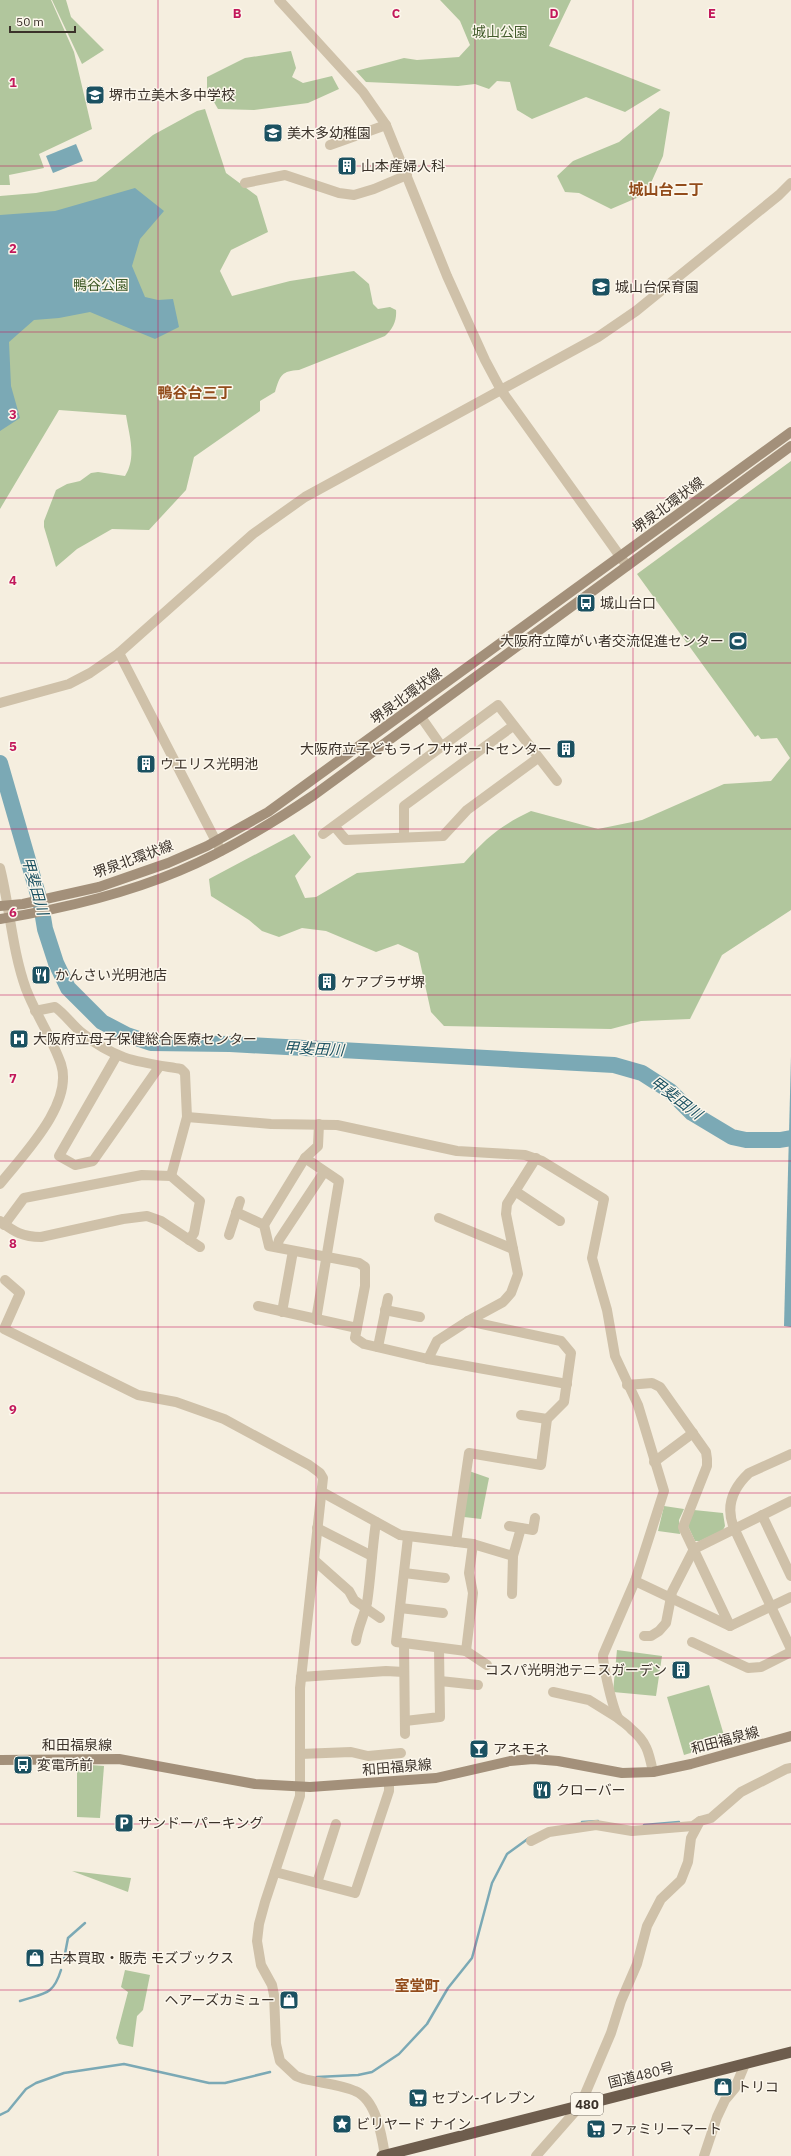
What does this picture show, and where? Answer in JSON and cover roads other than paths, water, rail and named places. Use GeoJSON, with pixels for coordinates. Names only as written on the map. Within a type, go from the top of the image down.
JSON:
{"type":"FeatureCollection","features":[{"type":"Feature","properties":{"kind":"highway","name":"国道480号"},"geometry":{"type":"LineString","coordinates":[[384,2156],[791,2052]]}},
{"type":"Feature","properties":{"kind":"main road","name":"堺泉北環状線"},"geometry":{"type":"LineString","coordinates":[[3,907],[99,887],[168,863],[216,842],[268,812],[310,783],[791,432]]}},
{"type":"Feature","properties":{"kind":"main road","name":"堺泉北環状線"},"geometry":{"type":"LineString","coordinates":[[5,918],[92,900],[148,883],[221,851],[265,828],[314,795],[791,446]]}},
{"type":"Feature","properties":{"kind":"main road","name":"和田福泉線"},"geometry":{"type":"LineString","coordinates":[[0,1760],[119,1759],[255,1784],[300,1787],[436,1778],[510,1761],[533,1760],[558,1762],[622,1773],[653,1772],[691,1764],[791,1736]]}},
{"type":"Feature","properties":{"kind":"street"},"geometry":{"type":"LineString","coordinates":[[279,0],[363,92],[386,125],[447,276],[485,360],[501,390],[627,566]]}},
{"type":"Feature","properties":{"kind":"street"},"geometry":{"type":"LineString","coordinates":[[330,145],[386,125]]}},
{"type":"Feature","properties":{"kind":"street"},"geometry":{"type":"LineString","coordinates":[[244,184],[285,175],[339,193],[354,195],[374,189],[407,175]]}},
{"type":"Feature","properties":{"kind":"street"},"geometry":{"type":"LineString","coordinates":[[0,703],[69,684],[90,673],[119,653],[253,534],[305,497],[598,337],[636,311],[779,195],[791,183]]}},
{"type":"Feature","properties":{"kind":"street"},"geometry":{"type":"LineString","coordinates":[[119,653],[221,851]]}},
{"type":"Feature","properties":{"kind":"street"},"geometry":{"type":"LineString","coordinates":[[323,834],[335,827],[498,705],[557,781]]}},
{"type":"Feature","properties":{"kind":"street"},"geometry":{"type":"LineString","coordinates":[[421,717],[442,747]]}},
{"type":"Feature","properties":{"kind":"street"},"geometry":{"type":"LineString","coordinates":[[404,837],[404,806],[513,726]]}},
{"type":"Feature","properties":{"kind":"street"},"geometry":{"type":"LineString","coordinates":[[335,827],[346,840],[443,836],[467,810],[538,758]]}},
{"type":"Feature","properties":{"kind":"street"},"geometry":{"type":"LineString","coordinates":[[0,868],[5,918],[35,1011],[61,1065],[62,1086],[55,1108],[48,1121],[0,1184]]}},
{"type":"Feature","properties":{"kind":"street"},"geometry":{"type":"LineString","coordinates":[[35,1011],[55,1007],[82,1033],[117,1055],[143,1064],[181,1069],[185,1073],[187,1117],[171,1176]]}},
{"type":"Feature","properties":{"kind":"street"},"geometry":{"type":"LineString","coordinates":[[117,1055],[59,1156],[75,1165],[93,1161],[159,1066]]}},
{"type":"Feature","properties":{"kind":"street"},"geometry":{"type":"LineString","coordinates":[[187,1117],[271,1124],[319,1124],[362,1129],[457,1151],[525,1155],[536,1158],[604,1199],[592,1258],[607,1310],[615,1356],[627,1385],[638,1405],[664,1491],[635,1581],[603,1655],[605,1675],[618,1718]]}},
{"type":"Feature","properties":{"kind":"street"},"geometry":{"type":"LineString","coordinates":[[319,1124],[318,1146],[306,1158],[264,1225],[269,1246],[359,1263],[365,1267],[365,1286],[355,1338],[364,1344],[428,1359],[567,1384]]}},
{"type":"Feature","properties":{"kind":"street"},"geometry":{"type":"LineString","coordinates":[[306,1158],[339,1181],[316,1320]]}},
{"type":"Feature","properties":{"kind":"street"},"geometry":{"type":"LineString","coordinates":[[428,1359],[437,1342],[468,1321],[503,1302],[511,1293],[518,1274],[506,1214],[507,1204],[536,1158]]}},
{"type":"Feature","properties":{"kind":"street"},"geometry":{"type":"LineString","coordinates":[[276,1247],[278,1240],[324,1172]]}},
{"type":"Feature","properties":{"kind":"street"},"geometry":{"type":"LineString","coordinates":[[189,1240],[194,1233],[200,1201],[171,1176],[142,1175],[24,1198],[2,1223],[17,1234],[28,1237],[41,1237],[122,1219],[147,1216],[161,1221],[189,1240],[200,1247]]}},
{"type":"Feature","properties":{"kind":"street"},"geometry":{"type":"LineString","coordinates":[[515,1191],[560,1221]]}},
{"type":"Feature","properties":{"kind":"street"},"geometry":{"type":"LineString","coordinates":[[229,1235],[240,1201]]}},
{"type":"Feature","properties":{"kind":"street"},"geometry":{"type":"LineString","coordinates":[[236,1212],[264,1225]]}},
{"type":"Feature","properties":{"kind":"street"},"geometry":{"type":"LineString","coordinates":[[439,1218],[513,1249]]}},
{"type":"Feature","properties":{"kind":"street"},"geometry":{"type":"LineString","coordinates":[[282,1312],[293,1251]]}},
{"type":"Feature","properties":{"kind":"street"},"geometry":{"type":"LineString","coordinates":[[5,1280],[20,1293],[2,1333],[138,1395],[176,1402],[224,1420],[320,1473],[323,1478],[300,1677],[300,1796],[258,1924],[257,1941],[261,1964],[272,1985],[274,1995],[276,2044],[280,2061],[300,2078],[357,2091],[365,2098],[379,2125],[384,2156]]}},
{"type":"Feature","properties":{"kind":"street"},"geometry":{"type":"LineString","coordinates":[[378,1347],[388,1298]]}},
{"type":"Feature","properties":{"kind":"street"},"geometry":{"type":"LineString","coordinates":[[258,1306],[357,1328]]}},
{"type":"Feature","properties":{"kind":"street"},"geometry":{"type":"LineString","coordinates":[[385,1310],[420,1317]]}},
{"type":"Feature","properties":{"kind":"street"},"geometry":{"type":"LineString","coordinates":[[456,1542],[469,1453],[541,1465],[547,1419],[564,1402],[571,1353],[561,1341],[468,1321]]}},
{"type":"Feature","properties":{"kind":"street"},"geometry":{"type":"LineString","coordinates":[[627,1385],[652,1383],[660,1387],[706,1452],[708,1460],[707,1466],[683,1527],[730,1626]]}},
{"type":"Feature","properties":{"kind":"street"},"geometry":{"type":"LineString","coordinates":[[521,1414],[547,1419]]}},
{"type":"Feature","properties":{"kind":"street"},"geometry":{"type":"LineString","coordinates":[[654,1462],[693,1433]]}},
{"type":"Feature","properties":{"kind":"street"},"geometry":{"type":"LineString","coordinates":[[790,1643],[771,1607],[730,1520],[730,1503],[738,1484],[749,1473],[791,1454]]}},
{"type":"Feature","properties":{"kind":"street"},"geometry":{"type":"LineString","coordinates":[[322,1492],[400,1535],[473,1544],[513,1556]]}},
{"type":"Feature","properties":{"kind":"street"},"geometry":{"type":"LineString","coordinates":[[644,1636],[651,1636],[663,1628],[666,1623],[672,1592],[694,1549],[791,1501]]}},
{"type":"Feature","properties":{"kind":"street"},"geometry":{"type":"LineString","coordinates":[[762,1516],[791,1576]]}},
{"type":"Feature","properties":{"kind":"street"},"geometry":{"type":"LineString","coordinates":[[509,1526],[533,1530],[535,1518]]}},
{"type":"Feature","properties":{"kind":"street"},"geometry":{"type":"LineString","coordinates":[[356,1641],[359,1624],[365,1608],[376,1522]]}},
{"type":"Feature","properties":{"kind":"street"},"geometry":{"type":"LineString","coordinates":[[317,1528],[372,1556]]}},
{"type":"Feature","properties":{"kind":"street"},"geometry":{"type":"LineString","coordinates":[[515,1588],[513,1556],[521,1528]]}},
{"type":"Feature","properties":{"kind":"street"},"geometry":{"type":"LineString","coordinates":[[408,1537],[396,1642],[466,1651],[487,1665]]}},
{"type":"Feature","properties":{"kind":"street"},"geometry":{"type":"LineString","coordinates":[[466,1651],[473,1593],[469,1573],[473,1544]]}},
{"type":"Feature","properties":{"kind":"street"},"geometry":{"type":"LineString","coordinates":[[314,1560],[349,1591],[354,1600],[380,1618]]}},
{"type":"Feature","properties":{"kind":"street"},"geometry":{"type":"LineString","coordinates":[[404,1573],[445,1578]]}},
{"type":"Feature","properties":{"kind":"street"},"geometry":{"type":"LineString","coordinates":[[635,1581],[730,1626],[791,1598]]}},
{"type":"Feature","properties":{"kind":"street"},"geometry":{"type":"LineString","coordinates":[[400,1608],[443,1613]]}},
{"type":"Feature","properties":{"kind":"street"},"geometry":{"type":"LineString","coordinates":[[692,1642],[748,1668],[761,1667],[791,1652]]}},
{"type":"Feature","properties":{"kind":"street"},"geometry":{"type":"LineString","coordinates":[[404,1643],[405,1734]]}},
{"type":"Feature","properties":{"kind":"street"},"geometry":{"type":"LineString","coordinates":[[405,1721],[440,1718],[439,1648]]}},
{"type":"Feature","properties":{"kind":"street"},"geometry":{"type":"LineString","coordinates":[[300,1677],[386,1671],[404,1672]]}},
{"type":"Feature","properties":{"kind":"street"},"geometry":{"type":"LineString","coordinates":[[440,1681],[478,1685]]}},
{"type":"Feature","properties":{"kind":"street"},"geometry":{"type":"LineString","coordinates":[[553,1692],[589,1700],[618,1718],[637,1734],[648,1747],[653,1772]]}},
{"type":"Feature","properties":{"kind":"street"},"geometry":{"type":"LineString","coordinates":[[300,1754],[351,1757],[396,1756]]}},
{"type":"Feature","properties":{"kind":"street"},"geometry":{"type":"LineString","coordinates":[[531,1841],[549,1832],[596,1825],[632,1831],[694,1826],[700,1821],[710,1818],[741,1792],[786,1769],[791,1768]]}},
{"type":"Feature","properties":{"kind":"street"},"geometry":{"type":"LineString","coordinates":[[275,1872],[355,1893],[389,1791],[389,1782]]}},
{"type":"Feature","properties":{"kind":"street"},"geometry":{"type":"LineString","coordinates":[[536,2156],[580,2106],[611,2033],[621,2001],[637,1964],[647,1926],[661,1899],[681,1880],[688,1862],[691,1838],[700,1821]]}},
{"type":"Feature","properties":{"kind":"street"},"geometry":{"type":"LineString","coordinates":[[317,1883],[326,1842],[336,1824]]}},
{"type":"Feature","properties":{"kind":"street"},"geometry":{"type":"LineString","coordinates":[[704,2156],[717,2117],[725,2100],[735,2088],[745,2064]]}},
{"type":"Feature","properties":{"kind":"water"},"geometry":{"type":"Polygon","coordinates":[[[76,144],[83,161],[53,173],[46,156],[76,144]]]}},
{"type":"Feature","properties":{"kind":"water"},"geometry":{"type":"Polygon","coordinates":[[[135,188],[164,211],[140,239],[132,266],[145,297],[158,300],[173,299],[179,327],[155,339],[90,312],[59,318],[34,320],[9,342],[11,386],[20,418],[0,431],[0,215],[55,211],[135,188]]]}},
{"type":"Feature","properties":{"kind":"water"},"geometry":{"type":"Polygon","coordinates":[[[791,1056],[791,1327],[784,1326],[791,1056]]]}},
{"type":"Feature","properties":{"kind":"waterway","name":"甲斐田川"},"geometry":{"type":"LineString","coordinates":[[0,763],[41,905],[45,929],[56,963],[68,988],[102,1022],[127,1035],[151,1043],[230,1044],[614,1065],[642,1073],[670,1091],[692,1113],[732,1137],[746,1140],[780,1140],[791,1138]]}},
{"type":"Feature","properties":{"kind":"waterway"},"geometry":{"type":"LineString","coordinates":[[582,1822],[598,1821]]}},
{"type":"Feature","properties":{"kind":"waterway"},"geometry":{"type":"LineString","coordinates":[[644,1825],[679,1822]]}},
{"type":"Feature","properties":{"kind":"waterway"},"geometry":{"type":"LineString","coordinates":[[317,2077],[358,2075],[372,2072],[399,2054],[427,2024],[448,1988],[472,1958],[492,1883],[507,1854],[529,1838]]}},
{"type":"Feature","properties":{"kind":"waterway"},"geometry":{"type":"LineString","coordinates":[[64,1959],[68,1938],[85,1923]]}},
{"type":"Feature","properties":{"kind":"waterway"},"geometry":{"type":"LineString","coordinates":[[20,2001],[41,1995],[51,1989],[55,1985],[61,1970]]}},
{"type":"Feature","properties":{"kind":"waterway"},"geometry":{"type":"LineString","coordinates":[[0,2115],[8,2111],[26,2089],[36,2083],[64,2073],[124,2064],[209,2083],[225,2083],[270,2072]]}},
{"type":"Feature","properties":{"kind":"place","name":"堺市立美木多中学校"},"geometry":{"type":"Point","coordinates":[95,95]}},
{"type":"Feature","properties":{"kind":"place","name":"美木多幼稚園"},"geometry":{"type":"Point","coordinates":[273,133]}},
{"type":"Feature","properties":{"kind":"place","name":"山本産婦人科"},"geometry":{"type":"Point","coordinates":[347,166]}},
{"type":"Feature","properties":{"kind":"place","name":"城山台保育園"},"geometry":{"type":"Point","coordinates":[601,287]}},
{"type":"Feature","properties":{"kind":"place","name":"城山台口"},"geometry":{"type":"Point","coordinates":[586,603]}},
{"type":"Feature","properties":{"kind":"place","name":"大阪府立障がい者交流促進センター"},"geometry":{"type":"Point","coordinates":[738,641]}},
{"type":"Feature","properties":{"kind":"place","name":"大阪府立子どもライフサポートセンター"},"geometry":{"type":"Point","coordinates":[566,749]}},
{"type":"Feature","properties":{"kind":"place","name":"ウエリス光明池"},"geometry":{"type":"Point","coordinates":[146,764]}},
{"type":"Feature","properties":{"kind":"place","name":"かんさい光明池店"},"geometry":{"type":"Point","coordinates":[41,975]}},
{"type":"Feature","properties":{"kind":"place","name":"ケアプラザ堺"},"geometry":{"type":"Point","coordinates":[327,982]}},
{"type":"Feature","properties":{"kind":"place","name":"大阪府立母子保健総合医療センター"},"geometry":{"type":"Point","coordinates":[19,1039]}},
{"type":"Feature","properties":{"kind":"place","name":"コスパ光明池テニスガーデン"},"geometry":{"type":"Point","coordinates":[681,1670]}},
{"type":"Feature","properties":{"kind":"place","name":"アネモネ"},"geometry":{"type":"Point","coordinates":[479,1749]}},
{"type":"Feature","properties":{"kind":"place","name":"変電所前"},"geometry":{"type":"Point","coordinates":[23,1765]}},
{"type":"Feature","properties":{"kind":"place","name":"クローバー"},"geometry":{"type":"Point","coordinates":[542,1790]}},
{"type":"Feature","properties":{"kind":"place","name":"サンドーパーキング"},"geometry":{"type":"Point","coordinates":[124,1823]}},
{"type":"Feature","properties":{"kind":"place","name":"古本買取・販売 モズブックス"},"geometry":{"type":"Point","coordinates":[35,1958]}},
{"type":"Feature","properties":{"kind":"place","name":"ヘアーズカミュー"},"geometry":{"type":"Point","coordinates":[289,2000]}},
{"type":"Feature","properties":{"kind":"place","name":"トリコ"},"geometry":{"type":"Point","coordinates":[723,2087]}},
{"type":"Feature","properties":{"kind":"place","name":"セブン-イレブン"},"geometry":{"type":"Point","coordinates":[418,2098]}},
{"type":"Feature","properties":{"kind":"place","name":"ビリヤード ナイン"},"geometry":{"type":"Point","coordinates":[342,2124]}},
{"type":"Feature","properties":{"kind":"place","name":"ファミリーマート"},"geometry":{"type":"Point","coordinates":[596,2129]}},
{"type":"Feature","properties":{"kind":"district","name":"城山台二丁"},"geometry":{"type":"Point","coordinates":[666,190]}},
{"type":"Feature","properties":{"kind":"district","name":"鴨谷台三丁"},"geometry":{"type":"Point","coordinates":[195,393]}},
{"type":"Feature","properties":{"kind":"district","name":"室堂町"},"geometry":{"type":"Point","coordinates":[417,1986]}},
{"type":"Feature","properties":{"kind":"park label","name":"城山公園"},"geometry":{"type":"Point","coordinates":[500,32]}},
{"type":"Feature","properties":{"kind":"park label","name":"鴨谷公園"},"geometry":{"type":"Point","coordinates":[101,285]}}]}
